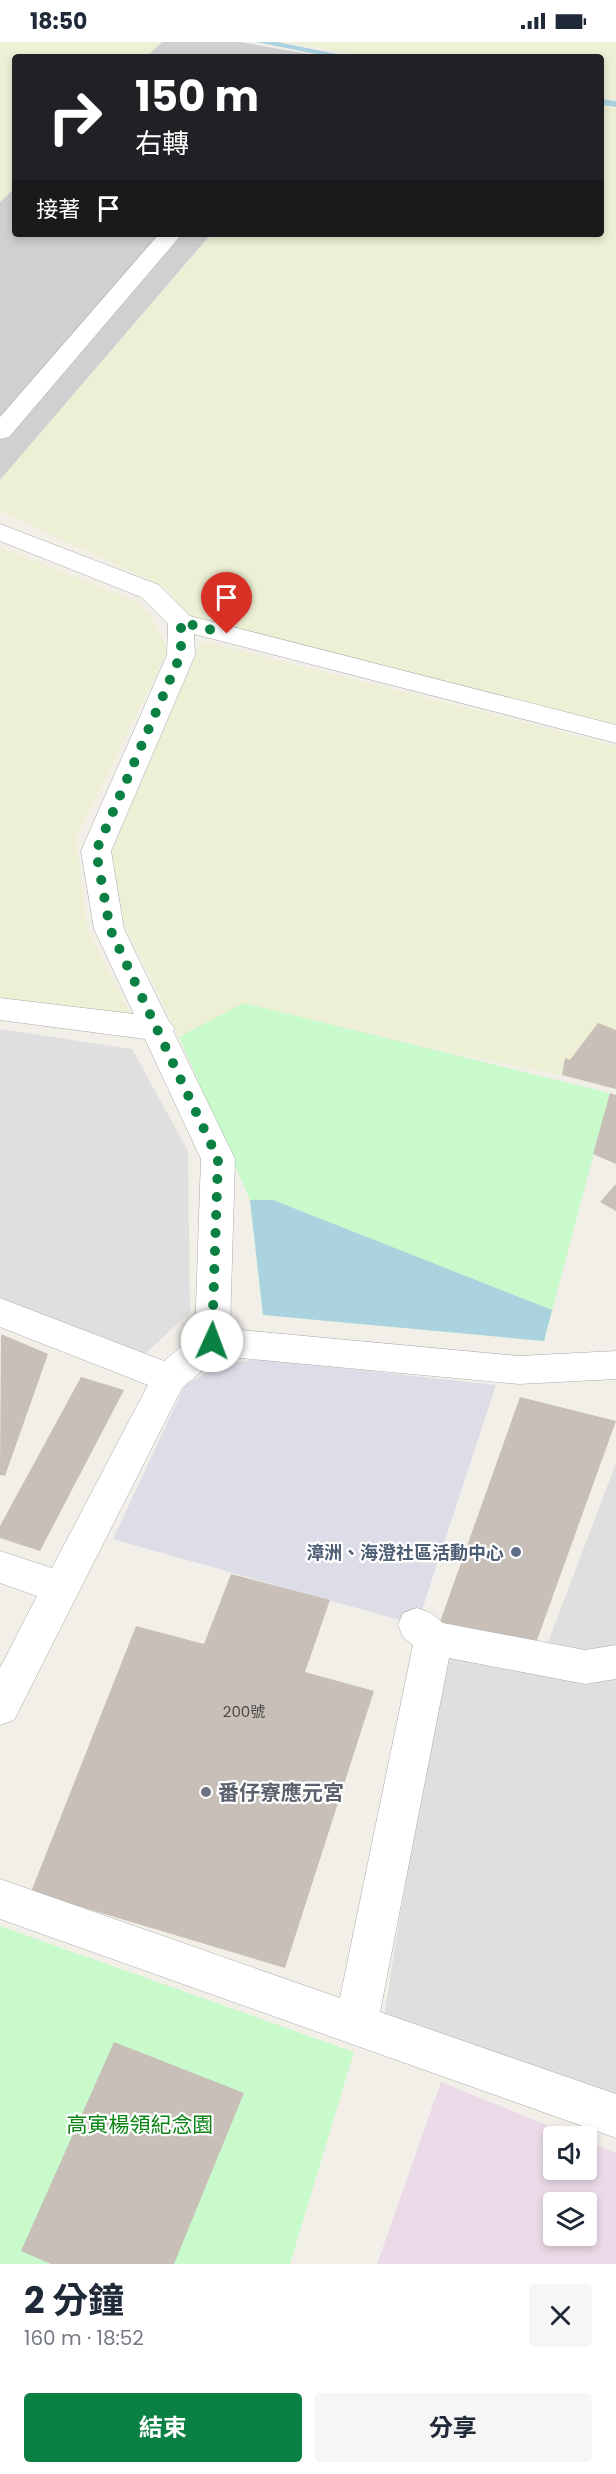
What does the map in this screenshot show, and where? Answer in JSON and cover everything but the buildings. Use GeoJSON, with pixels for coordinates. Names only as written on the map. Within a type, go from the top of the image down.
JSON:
{"type":"FeatureCollection","features":[{"type":"Feature","properties":{"kind":"street"},"geometry":{"type":"LineString","coordinates":[[0,432],[168,237]]}},
{"type":"Feature","properties":{"kind":"street"},"geometry":{"type":"LineString","coordinates":[[0,532],[150,591],[181,622],[616,734]]}},
{"type":"Feature","properties":{"kind":"street"},"geometry":{"type":"LineString","coordinates":[[181,622],[181,654],[96,851],[110,929],[159,1029],[218,1159],[212,1341]]}},
{"type":"Feature","properties":{"kind":"street"},"geometry":{"type":"LineString","coordinates":[[0,1009],[159,1029]]}},
{"type":"Feature","properties":{"kind":"street"},"geometry":{"type":"LineString","coordinates":[[0,1312],[169,1378]]}},
{"type":"Feature","properties":{"kind":"street"},"geometry":{"type":"LineString","coordinates":[[0,1707],[169,1378],[212,1341],[519,1370],[616,1365]]}},
{"type":"Feature","properties":{"kind":"street"},"geometry":{"type":"LineString","coordinates":[[0,1567],[60,1587]]}},
{"type":"Feature","properties":{"kind":"street"},"geometry":{"type":"LineString","coordinates":[[356,2023],[426,1632],[585,1667],[616,1662]]}},
{"type":"Feature","properties":{"kind":"street"},"geometry":{"type":"LineString","coordinates":[[0,1899],[616,2116]]}},
{"type":"Feature","properties":{"kind":"shaded area"},"geometry":{"type":"Polygon","coordinates":[[[162,42],[240,42],[309,54],[149,54],[162,42]]]}},
{"type":"Feature","properties":{"kind":"shaded area"},"geometry":{"type":"Polygon","coordinates":[[[12,190],[12,237],[208,237],[0,480],[0,202],[12,190]]]}},
{"type":"Feature","properties":{"kind":"shaded area"},"geometry":{"type":"Polygon","coordinates":[[[0,1029],[132,1049],[188,1151],[190,1312],[145,1354],[0,1298],[0,1029]]]}},
{"type":"Feature","properties":{"kind":"shaded area"},"geometry":{"type":"Polygon","coordinates":[[[260,1359],[496,1385],[417,1625],[113,1539],[185,1385],[220,1365],[260,1359]]]}},
{"type":"Feature","properties":{"kind":"shaded area"},"geometry":{"type":"Polygon","coordinates":[[[616,1463],[616,2098],[384,2016],[443,1649],[539,1666],[616,1463]]]}},
{"type":"Feature","properties":{"kind":"shaded area"},"geometry":{"type":"Polygon","coordinates":[[[441,2082],[549,2126],[543,2126],[543,2180],[597,2180],[597,2145],[616,2153],[616,2264],[377,2264],[441,2082]]]}},
{"type":"Feature","properties":{"kind":"green space"},"geometry":{"type":"Polygon","coordinates":[[[0,42],[162,42],[149,54],[12,54],[12,190],[0,202],[0,42]]]}},
{"type":"Feature","properties":{"kind":"green space"},"geometry":{"type":"Polygon","coordinates":[[[281,42],[616,42],[616,100],[604,97],[604,54],[353,54],[281,42]]]}},
{"type":"Feature","properties":{"kind":"green space"},"geometry":{"type":"Polygon","coordinates":[[[604,105],[616,108],[616,727],[189,618],[164,587],[0,511],[0,480],[209,237],[604,237],[604,105]]]}},
{"type":"Feature","properties":{"kind":"green space"},"geometry":{"type":"Polygon","coordinates":[[[0,547],[129,598],[150,613],[168,650],[76,839],[87,927],[133,1018],[0,999],[0,547]]]}},
{"type":"Feature","properties":{"kind":"green space"},"geometry":{"type":"Polygon","coordinates":[[[202,641],[616,746],[616,1089],[562,1075],[460,1055],[244,1003],[179,1037],[124,923],[111,853],[202,641]]]}},
{"type":"Feature","properties":{"kind":"green space"},"geometry":{"type":"Polygon","coordinates":[[[244,1003],[610,1093],[544,1341],[263,1315],[250,1200],[179,1037],[244,1003]]]}},
{"type":"Feature","properties":{"kind":"green space","name":"高寅楊領紀念園"},"geometry":{"type":"Polygon","coordinates":[[[0,1926],[354,2052],[290,2264],[0,2264],[0,1926]]]}},
{"type":"Feature","properties":{"kind":"water"},"geometry":{"type":"Polygon","coordinates":[[[250,1200],[273,1200],[552,1310],[544,1341],[263,1315],[250,1200]]]}},
{"type":"Feature","properties":{"kind":"waterway"},"geometry":{"type":"LineString","coordinates":[[261,42],[330,54]]}},
{"type":"Feature","properties":{"kind":"waterway"},"geometry":{"type":"LineString","coordinates":[[604,102],[616,104]]}},
{"type":"Feature","properties":{"kind":"place","name":"漳洲、海澄社區活動中心"},"geometry":{"type":"Point","coordinates":[516,1552]}},
{"type":"Feature","properties":{"kind":"place","name":"番仔寮應元宮"},"geometry":{"type":"Point","coordinates":[206,1792]}},
{"type":"Feature","properties":{"kind":"route"},"geometry":{"type":"LineString","coordinates":[[212,1341],[218,1159],[159,1029],[110,929],[96,851],[181,654],[181,622],[227,634]]}}]}
